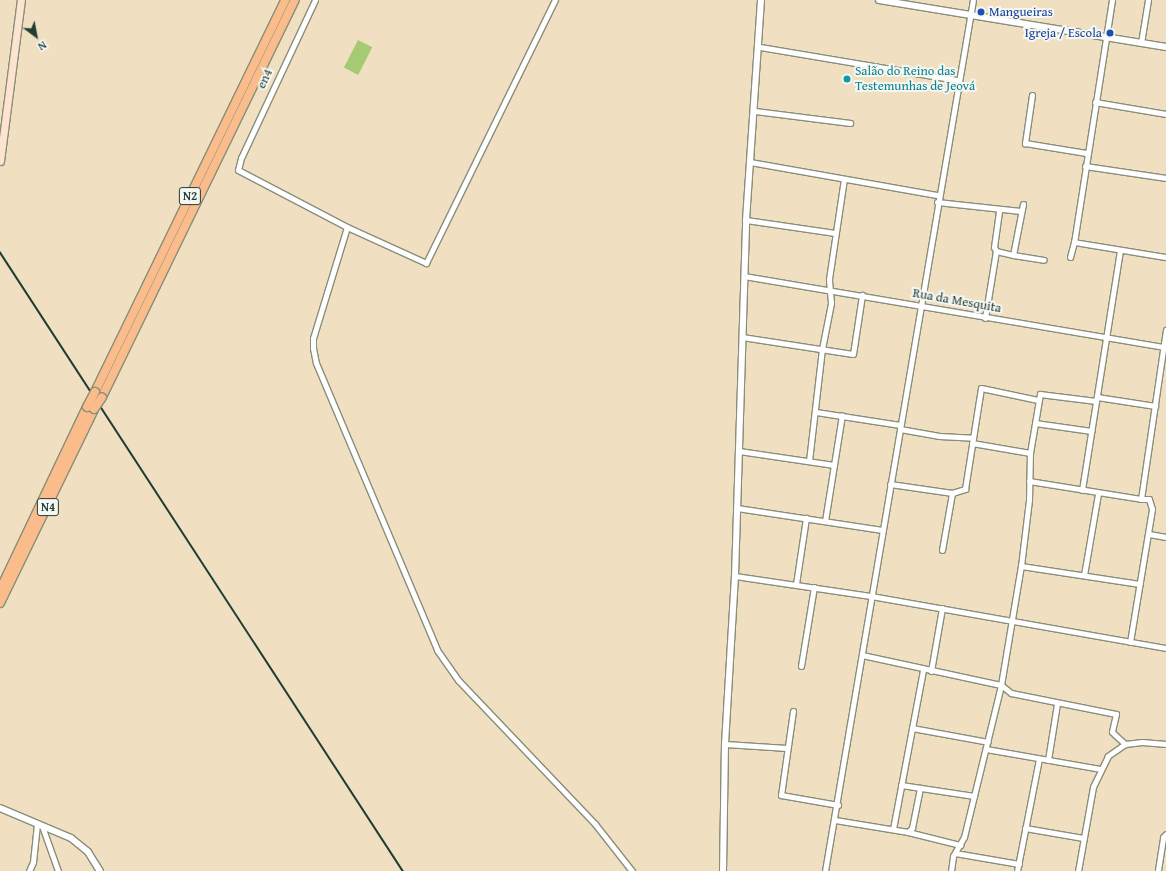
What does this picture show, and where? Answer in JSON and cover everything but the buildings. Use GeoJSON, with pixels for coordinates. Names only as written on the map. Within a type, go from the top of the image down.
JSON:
{"type":"FeatureCollection","features":[{"type":"Feature","properties":{"kind":"highway","name":"N2"},"geometry":{"type":"LineString","coordinates":[[99,394],[285,0]]}},
{"type":"Feature","properties":{"kind":"highway","name":"N2"},"geometry":{"type":"LineString","coordinates":[[108,384],[295,0]]}},
{"type":"Feature","properties":{"kind":"highway","name":"N4"},"geometry":{"type":"LineString","coordinates":[[0,590],[91,408],[99,394],[108,384]]}},
{"type":"Feature","properties":{"kind":"highway","name":"N4"},"geometry":{"type":"LineString","coordinates":[[0,603],[91,408]]}},
{"type":"Feature","properties":{"kind":"main road"},"geometry":{"type":"LineString","coordinates":[[0,161],[21,0]]}},
{"type":"Feature","properties":{"kind":"street","name":"en4"},"geometry":{"type":"LineString","coordinates":[[315,0],[241,158],[238,170],[348,227]]}},
{"type":"Feature","properties":{"kind":"street"},"geometry":{"type":"LineString","coordinates":[[555,0],[428,261],[422,263],[348,227],[313,338],[313,348],[316,363],[437,650],[458,680],[595,824],[632,871]]}},
{"type":"Feature","properties":{"kind":"street"},"geometry":{"type":"LineString","coordinates":[[723,871],[725,744],[735,576],[746,220],[760,47],[762,0]]}},
{"type":"Feature","properties":{"kind":"street"},"geometry":{"type":"LineString","coordinates":[[879,0],[1166,48]]}},
{"type":"Feature","properties":{"kind":"street"},"geometry":{"type":"LineString","coordinates":[[825,871],[838,805],[871,596],[972,0]]}},
{"type":"Feature","properties":{"kind":"street"},"geometry":{"type":"LineString","coordinates":[[1070,257],[1074,242],[1086,153],[1112,0]]}},
{"type":"Feature","properties":{"kind":"street"},"geometry":{"type":"LineString","coordinates":[[1141,43],[1148,0]]}},
{"type":"Feature","properties":{"kind":"street"},"geometry":{"type":"LineString","coordinates":[[760,47],[958,80]]}},
{"type":"Feature","properties":{"kind":"street"},"geometry":{"type":"LineString","coordinates":[[1032,95],[1025,143],[1086,153]]}},
{"type":"Feature","properties":{"kind":"street"},"geometry":{"type":"LineString","coordinates":[[1095,102],[1166,114]]}},
{"type":"Feature","properties":{"kind":"street"},"geometry":{"type":"LineString","coordinates":[[755,111],[850,124]]}},
{"type":"Feature","properties":{"kind":"street"},"geometry":{"type":"LineString","coordinates":[[750,162],[938,194]]}},
{"type":"Feature","properties":{"kind":"street"},"geometry":{"type":"LineString","coordinates":[[1085,166],[1166,178]]}},
{"type":"Feature","properties":{"kind":"street"},"geometry":{"type":"LineString","coordinates":[[809,461],[816,412],[822,349],[831,303],[830,289],[844,179]]}},
{"type":"Feature","properties":{"kind":"street"},"geometry":{"type":"LineString","coordinates":[[937,202],[999,210],[1021,211]]}},
{"type":"Feature","properties":{"kind":"street"},"geometry":{"type":"LineString","coordinates":[[1013,255],[1023,204]]}},
{"type":"Feature","properties":{"kind":"street"},"geometry":{"type":"LineString","coordinates":[[985,318],[996,251],[994,247],[999,210]]}},
{"type":"Feature","properties":{"kind":"street"},"geometry":{"type":"LineString","coordinates":[[746,220],[836,233]]}},
{"type":"Feature","properties":{"kind":"street"},"geometry":{"type":"LineString","coordinates":[[1074,242],[1166,257]]}},
{"type":"Feature","properties":{"kind":"street"},"geometry":{"type":"LineString","coordinates":[[1082,490],[1120,250]]}},
{"type":"Feature","properties":{"kind":"street"},"geometry":{"type":"LineString","coordinates":[[996,251],[1044,260]]}},
{"type":"Feature","properties":{"kind":"street","name":"Rua da Mesquita"},"geometry":{"type":"LineString","coordinates":[[744,276],[830,289],[985,318],[1165,347]]}},
{"type":"Feature","properties":{"kind":"street"},"geometry":{"type":"LineString","coordinates":[[742,337],[853,354],[862,295]]}},
{"type":"Feature","properties":{"kind":"street"},"geometry":{"type":"LineString","coordinates":[[1141,499],[1165,347],[1166,330]]}},
{"type":"Feature","properties":{"kind":"street"},"geometry":{"type":"LineString","coordinates":[[890,484],[952,493],[967,487],[981,388],[1038,400]]}},
{"type":"Feature","properties":{"kind":"street"},"geometry":{"type":"LineString","coordinates":[[951,871],[955,853],[960,845],[974,796],[1001,685],[1021,566],[1030,481],[1030,453],[1040,394],[1044,393],[1155,406]]}},
{"type":"Feature","properties":{"kind":"street"},"geometry":{"type":"LineString","coordinates":[[816,412],[842,415],[939,436],[973,440],[1030,453]]}},
{"type":"Feature","properties":{"kind":"street"},"geometry":{"type":"LineString","coordinates":[[825,521],[842,415]]}},
{"type":"Feature","properties":{"kind":"street"},"geometry":{"type":"LineString","coordinates":[[1035,423],[1092,431]]}},
{"type":"Feature","properties":{"kind":"street"},"geometry":{"type":"LineString","coordinates":[[739,451],[834,465]]}},
{"type":"Feature","properties":{"kind":"street"},"geometry":{"type":"LineString","coordinates":[[1030,481],[1098,494],[1149,499],[1152,504],[1149,534],[1130,642]]}},
{"type":"Feature","properties":{"kind":"street"},"geometry":{"type":"LineString","coordinates":[[942,550],[952,493]]}},
{"type":"Feature","properties":{"kind":"street"},"geometry":{"type":"LineString","coordinates":[[1084,575],[1098,494]]}},
{"type":"Feature","properties":{"kind":"street"},"geometry":{"type":"LineString","coordinates":[[737,508],[882,530]]}},
{"type":"Feature","properties":{"kind":"street"},"geometry":{"type":"LineString","coordinates":[[796,584],[806,518]]}},
{"type":"Feature","properties":{"kind":"street"},"geometry":{"type":"LineString","coordinates":[[1149,534],[1166,537]]}},
{"type":"Feature","properties":{"kind":"street"},"geometry":{"type":"LineString","coordinates":[[1021,566],[1140,584]]}},
{"type":"Feature","properties":{"kind":"street"},"geometry":{"type":"LineString","coordinates":[[735,576],[871,596],[1166,648]]}},
{"type":"Feature","properties":{"kind":"street"},"geometry":{"type":"LineString","coordinates":[[802,666],[814,587]]}},
{"type":"Feature","properties":{"kind":"street"},"geometry":{"type":"LineString","coordinates":[[931,670],[942,608]]}},
{"type":"Feature","properties":{"kind":"street"},"geometry":{"type":"LineString","coordinates":[[862,655],[923,670],[931,670],[1001,685],[1011,693],[1057,704],[1114,713],[1112,732],[1125,744]]}},
{"type":"Feature","properties":{"kind":"street"},"geometry":{"type":"LineString","coordinates":[[893,829],[923,670]]}},
{"type":"Feature","properties":{"kind":"street"},"geometry":{"type":"LineString","coordinates":[[1048,760],[1057,704]]}},
{"type":"Feature","properties":{"kind":"street"},"geometry":{"type":"LineString","coordinates":[[793,711],[781,795],[838,805]]}},
{"type":"Feature","properties":{"kind":"street"},"geometry":{"type":"LineString","coordinates":[[912,728],[988,742]]}},
{"type":"Feature","properties":{"kind":"street"},"geometry":{"type":"LineString","coordinates":[[1078,871],[1093,787],[1108,756],[1125,744],[1142,742],[1166,744]]}},
{"type":"Feature","properties":{"kind":"street"},"geometry":{"type":"LineString","coordinates":[[725,744],[787,748]]}},
{"type":"Feature","properties":{"kind":"street"},"geometry":{"type":"LineString","coordinates":[[986,749],[1101,770]]}},
{"type":"Feature","properties":{"kind":"street"},"geometry":{"type":"LineString","coordinates":[[1018,871],[1024,828],[1039,759]]}},
{"type":"Feature","properties":{"kind":"street"},"geometry":{"type":"LineString","coordinates":[[901,785],[974,796]]}},
{"type":"Feature","properties":{"kind":"street"},"geometry":{"type":"LineString","coordinates":[[908,832],[914,823],[920,788]]}},
{"type":"Feature","properties":{"kind":"street"},"geometry":{"type":"LineString","coordinates":[[0,808],[81,844],[100,871]]}},
{"type":"Feature","properties":{"kind":"street"},"geometry":{"type":"LineString","coordinates":[[835,820],[893,829],[960,845]]}},
{"type":"Feature","properties":{"kind":"street"},"geometry":{"type":"LineString","coordinates":[[29,871],[40,825]]}},
{"type":"Feature","properties":{"kind":"street"},"geometry":{"type":"LineString","coordinates":[[40,825],[58,871]]}},
{"type":"Feature","properties":{"kind":"street"},"geometry":{"type":"LineString","coordinates":[[1024,828],[1083,838]]}},
{"type":"Feature","properties":{"kind":"street"},"geometry":{"type":"LineString","coordinates":[[1158,870],[1163,837],[1166,834]]}},
{"type":"Feature","properties":{"kind":"street"},"geometry":{"type":"LineString","coordinates":[[955,853],[1019,864]]}},
{"type":"Feature","properties":{"kind":"green space"},"geometry":{"type":"Polygon","coordinates":[[[358,40],[372,47],[358,75],[344,68],[358,40]]]}},
{"type":"Feature","properties":{"kind":"railway"},"geometry":{"type":"LineString","coordinates":[[0,252],[403,871]]}},
{"type":"Feature","properties":{"kind":"place","name":"Mangueiras"},"geometry":{"type":"Point","coordinates":[981,12]}},
{"type":"Feature","properties":{"kind":"place","name":"Igreja / Escola"},"geometry":{"type":"Point","coordinates":[1110,33]}},
{"type":"Feature","properties":{"kind":"place","name":"Salão do Reino das Testemunhas de Jeová"},"geometry":{"type":"Point","coordinates":[847,79]}}]}
